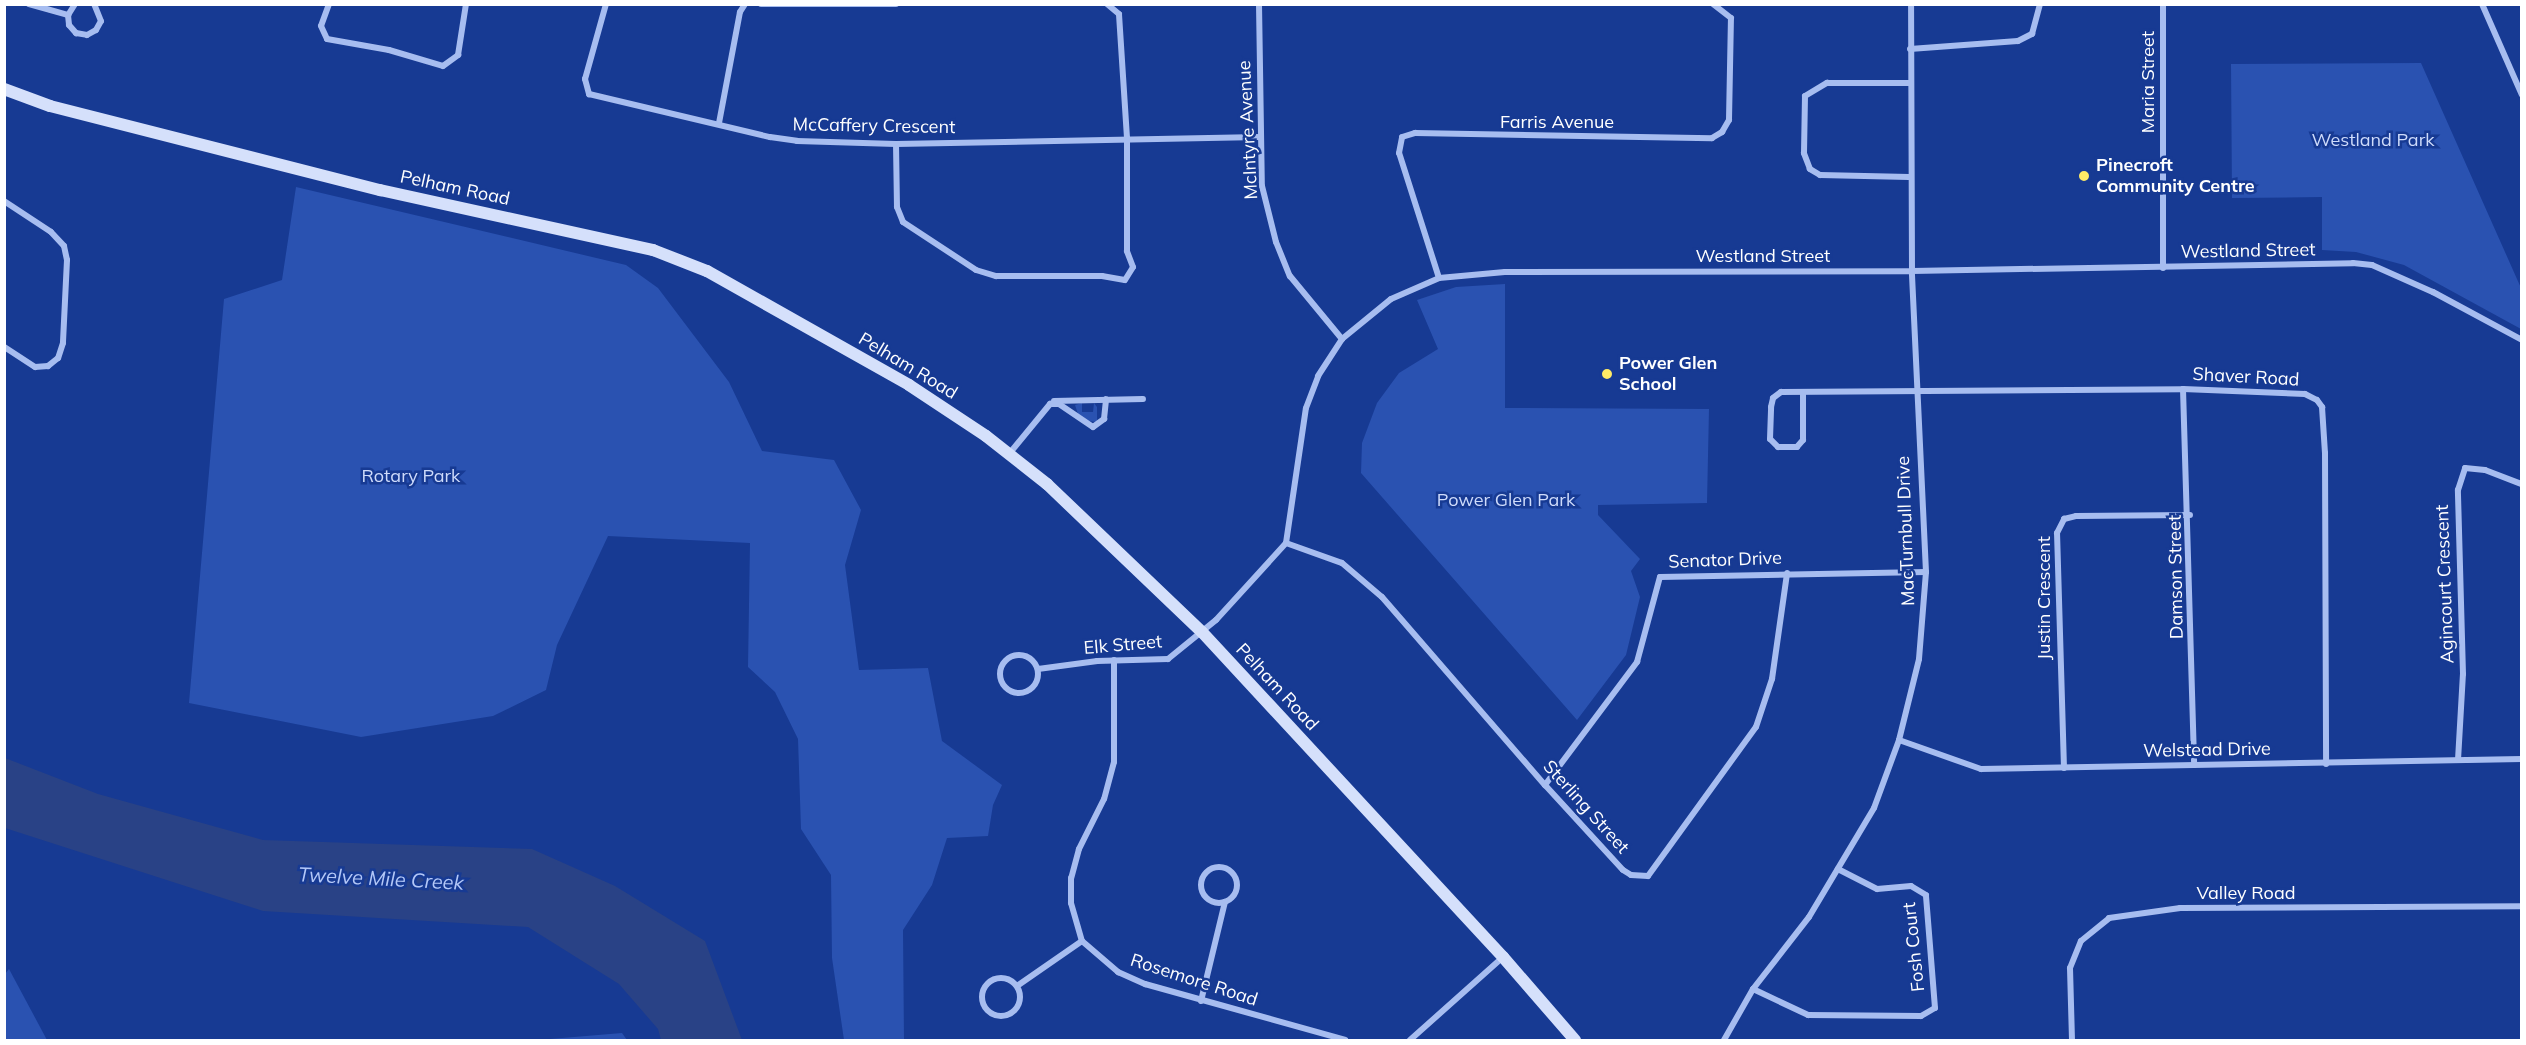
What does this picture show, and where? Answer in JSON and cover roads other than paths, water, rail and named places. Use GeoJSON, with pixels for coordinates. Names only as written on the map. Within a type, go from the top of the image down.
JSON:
{"type":"FeatureCollection","features":[{"type":"Feature","properties":{"kind":"main road","name":"Pelham Road"},"geometry":{"type":"LineString","coordinates":[[6,93],[380,190],[611,238],[673,256],[802,322],[929,398],[1009,454],[1047,484],[1202,632],[1503,957],[1575,1041]]}},
{"type":"Feature","properties":{"kind":"street"},"geometry":{"type":"LineString","coordinates":[[29,4],[68,15]]}},
{"type":"Feature","properties":{"kind":"street"},"geometry":{"type":"LineString","coordinates":[[75,4],[68,15],[69,25],[76,33],[92,33],[101,21],[94,4]]}},
{"type":"Feature","properties":{"kind":"street"},"geometry":{"type":"LineString","coordinates":[[329,4],[321,26],[327,39],[389,50],[443,66],[458,55],[466,4]]}},
{"type":"Feature","properties":{"kind":"street","name":"McCaffery Crescent"},"geometry":{"type":"LineString","coordinates":[[606,4],[585,79],[589,94],[797,141],[896,144],[1260,137]]}},
{"type":"Feature","properties":{"kind":"street"},"geometry":{"type":"LineString","coordinates":[[719,123],[740,12],[745,4]]}},
{"type":"Feature","properties":{"kind":"street"},"geometry":{"type":"LineString","coordinates":[[761,4],[896,4]]}},
{"type":"Feature","properties":{"kind":"street"},"geometry":{"type":"LineString","coordinates":[[896,144],[897,207],[903,222],[972,267],[996,276],[1102,276],[1120,281],[1130,275],[1133,267],[1127,251],[1126,138],[1119,14],[1107,4]]}},
{"type":"Feature","properties":{"kind":"street","name":"McIntyre Avenue"},"geometry":{"type":"LineString","coordinates":[[1259,4],[1262,186],[1276,242],[1290,276],[1342,339]]}},
{"type":"Feature","properties":{"kind":"street","name":"Farris Avenue"},"geometry":{"type":"LineString","coordinates":[[1439,279],[1399,153],[1402,137],[1415,133],[1712,138],[1722,132],[1729,120],[1731,18],[1713,4]]}},
{"type":"Feature","properties":{"kind":"street","name":"MacTurnbull Drive"},"geometry":{"type":"LineString","coordinates":[[1724,1041],[1753,989],[1809,917],[1874,808],[1899,740],[1918,659],[1926,572],[1912,271],[1911,4]]}},
{"type":"Feature","properties":{"kind":"street"},"geometry":{"type":"LineString","coordinates":[[1910,49],[2018,41],[2032,34],[2040,4]]}},
{"type":"Feature","properties":{"kind":"street","name":"Maria Street"},"geometry":{"type":"LineString","coordinates":[[2163,4],[2163,268]]}},
{"type":"Feature","properties":{"kind":"street"},"geometry":{"type":"LineString","coordinates":[[2482,4],[2522,95]]}},
{"type":"Feature","properties":{"kind":"street"},"geometry":{"type":"LineString","coordinates":[[1910,177],[1820,175],[1810,169],[1804,153],[1805,96],[1814,87],[1827,82],[1911,83]]}},
{"type":"Feature","properties":{"kind":"street"},"geometry":{"type":"LineString","coordinates":[[4,201],[55,235],[67,260],[63,343],[58,358],[48,366],[35,367],[4,347]]}},
{"type":"Feature","properties":{"kind":"street","name":"Westland Street"},"geometry":{"type":"LineString","coordinates":[[1286,543],[1306,408],[1318,376],[1342,339],[1391,300],[1439,279],[1505,272],[1912,271],[2372,265],[2433,292],[2522,340]]}},
{"type":"Feature","properties":{"kind":"street","name":"Shaver Road"},"geometry":{"type":"LineString","coordinates":[[1803,393],[1803,440],[1797,447],[1778,447],[1770,439],[1773,398],[1781,392],[2183,388],[2305,394],[2322,407],[2326,764]]}},
{"type":"Feature","properties":{"kind":"street","name":"Damson Street"},"geometry":{"type":"LineString","coordinates":[[2183,388],[2190,515],[2194,765]]}},
{"type":"Feature","properties":{"kind":"street"},"geometry":{"type":"LineString","coordinates":[[1044,408],[1059,404],[1086,426],[1096,427],[1105,417],[1106,399]]}},
{"type":"Feature","properties":{"kind":"street"},"geometry":{"type":"LineString","coordinates":[[1009,454],[1044,408],[1059,400],[1143,399]]}},
{"type":"Feature","properties":{"kind":"street","name":"Agincourt Crescent"},"geometry":{"type":"LineString","coordinates":[[2458,760],[2463,674],[2458,490],[2465,468],[2486,470],[2522,484]]}},
{"type":"Feature","properties":{"kind":"street","name":"Justin Crescent"},"geometry":{"type":"LineString","coordinates":[[2064,768],[2057,533],[2064,519],[2076,516],[2190,515]]}},
{"type":"Feature","properties":{"kind":"street"},"geometry":{"type":"LineString","coordinates":[[1202,632],[1286,543]]}},
{"type":"Feature","properties":{"kind":"street","name":"Sterling Street"},"geometry":{"type":"LineString","coordinates":[[1286,543],[1342,563],[1382,597],[1545,785],[1623,870],[1648,876],[1756,727],[1772,679],[1787,573]]}},
{"type":"Feature","properties":{"kind":"street","name":"Senator Drive"},"geometry":{"type":"LineString","coordinates":[[1545,785],[1636,662],[1660,577],[1926,572]]}},
{"type":"Feature","properties":{"kind":"street","name":"Elk Street"},"geometry":{"type":"LineString","coordinates":[[1038,669],[1114,660],[1168,659],[1202,632]]}},
{"type":"Feature","properties":{"kind":"street"},"geometry":{"type":"LineString","coordinates":[[1013,656],[1031,659],[1038,669],[1033,687],[1022,693],[1010,691],[1001,681],[1003,663],[1013,656]]}},
{"type":"Feature","properties":{"kind":"street"},"geometry":{"type":"LineString","coordinates":[[1017,986],[1082,941],[1071,903],[1071,878],[1079,849],[1104,800],[1114,762],[1114,660]]}},
{"type":"Feature","properties":{"kind":"street","name":"Welstead Drive"},"geometry":{"type":"LineString","coordinates":[[1899,740],[1981,769],[2522,759]]}},
{"type":"Feature","properties":{"kind":"street"},"geometry":{"type":"LineString","coordinates":[[1201,1000],[1225,902],[1234,895],[1236,878],[1223,867],[1211,869],[1203,877],[1202,889],[1214,902],[1225,902]]}},
{"type":"Feature","properties":{"kind":"street","name":"Fosh Court"},"geometry":{"type":"LineString","coordinates":[[1753,989],[1808,1015],[1921,1016],[1935,1008],[1926,895],[1911,886],[1877,889],[1838,869]]}},
{"type":"Feature","properties":{"kind":"street","name":"Valley Road"},"geometry":{"type":"LineString","coordinates":[[2072,1041],[2070,968],[2081,941],[2109,918],[2180,908],[2522,906]]}},
{"type":"Feature","properties":{"kind":"street","name":"Rosemore Road"},"geometry":{"type":"LineString","coordinates":[[1082,941],[1126,976],[1345,1041]]}},
{"type":"Feature","properties":{"kind":"street"},"geometry":{"type":"LineString","coordinates":[[1410,1041],[1503,957]]}},
{"type":"Feature","properties":{"kind":"street"},"geometry":{"type":"LineString","coordinates":[[1007,979],[1017,986],[1021,997],[1013,1013],[1001,1017],[986,1008],[983,991],[990,982],[1007,979]]}},
{"type":"Feature","properties":{"kind":"water","name":"Twelve Mile Creek"},"geometry":{"type":"Polygon","coordinates":[[[5,758],[98,794],[263,840],[532,849],[615,886],[705,941],[742,1040],[661,1040],[658,1029],[619,984],[528,927],[263,911],[5,828],[5,758]]]}},
{"type":"Feature","properties":{"kind":"place","name":"Pinecroft Community Centre"},"geometry":{"type":"Point","coordinates":[2084,176]}},
{"type":"Feature","properties":{"kind":"place","name":"Power Glen School"},"geometry":{"type":"Point","coordinates":[1607,374]}},
{"type":"Feature","properties":{"kind":"park label","name":"Westland Park"},"geometry":{"type":"Point","coordinates":[2373,140]}},
{"type":"Feature","properties":{"kind":"park label","name":"Rotary Park"},"geometry":{"type":"Point","coordinates":[411,476]}},
{"type":"Feature","properties":{"kind":"park label","name":"Power Glen Park"},"geometry":{"type":"Point","coordinates":[1506,500]}}]}
